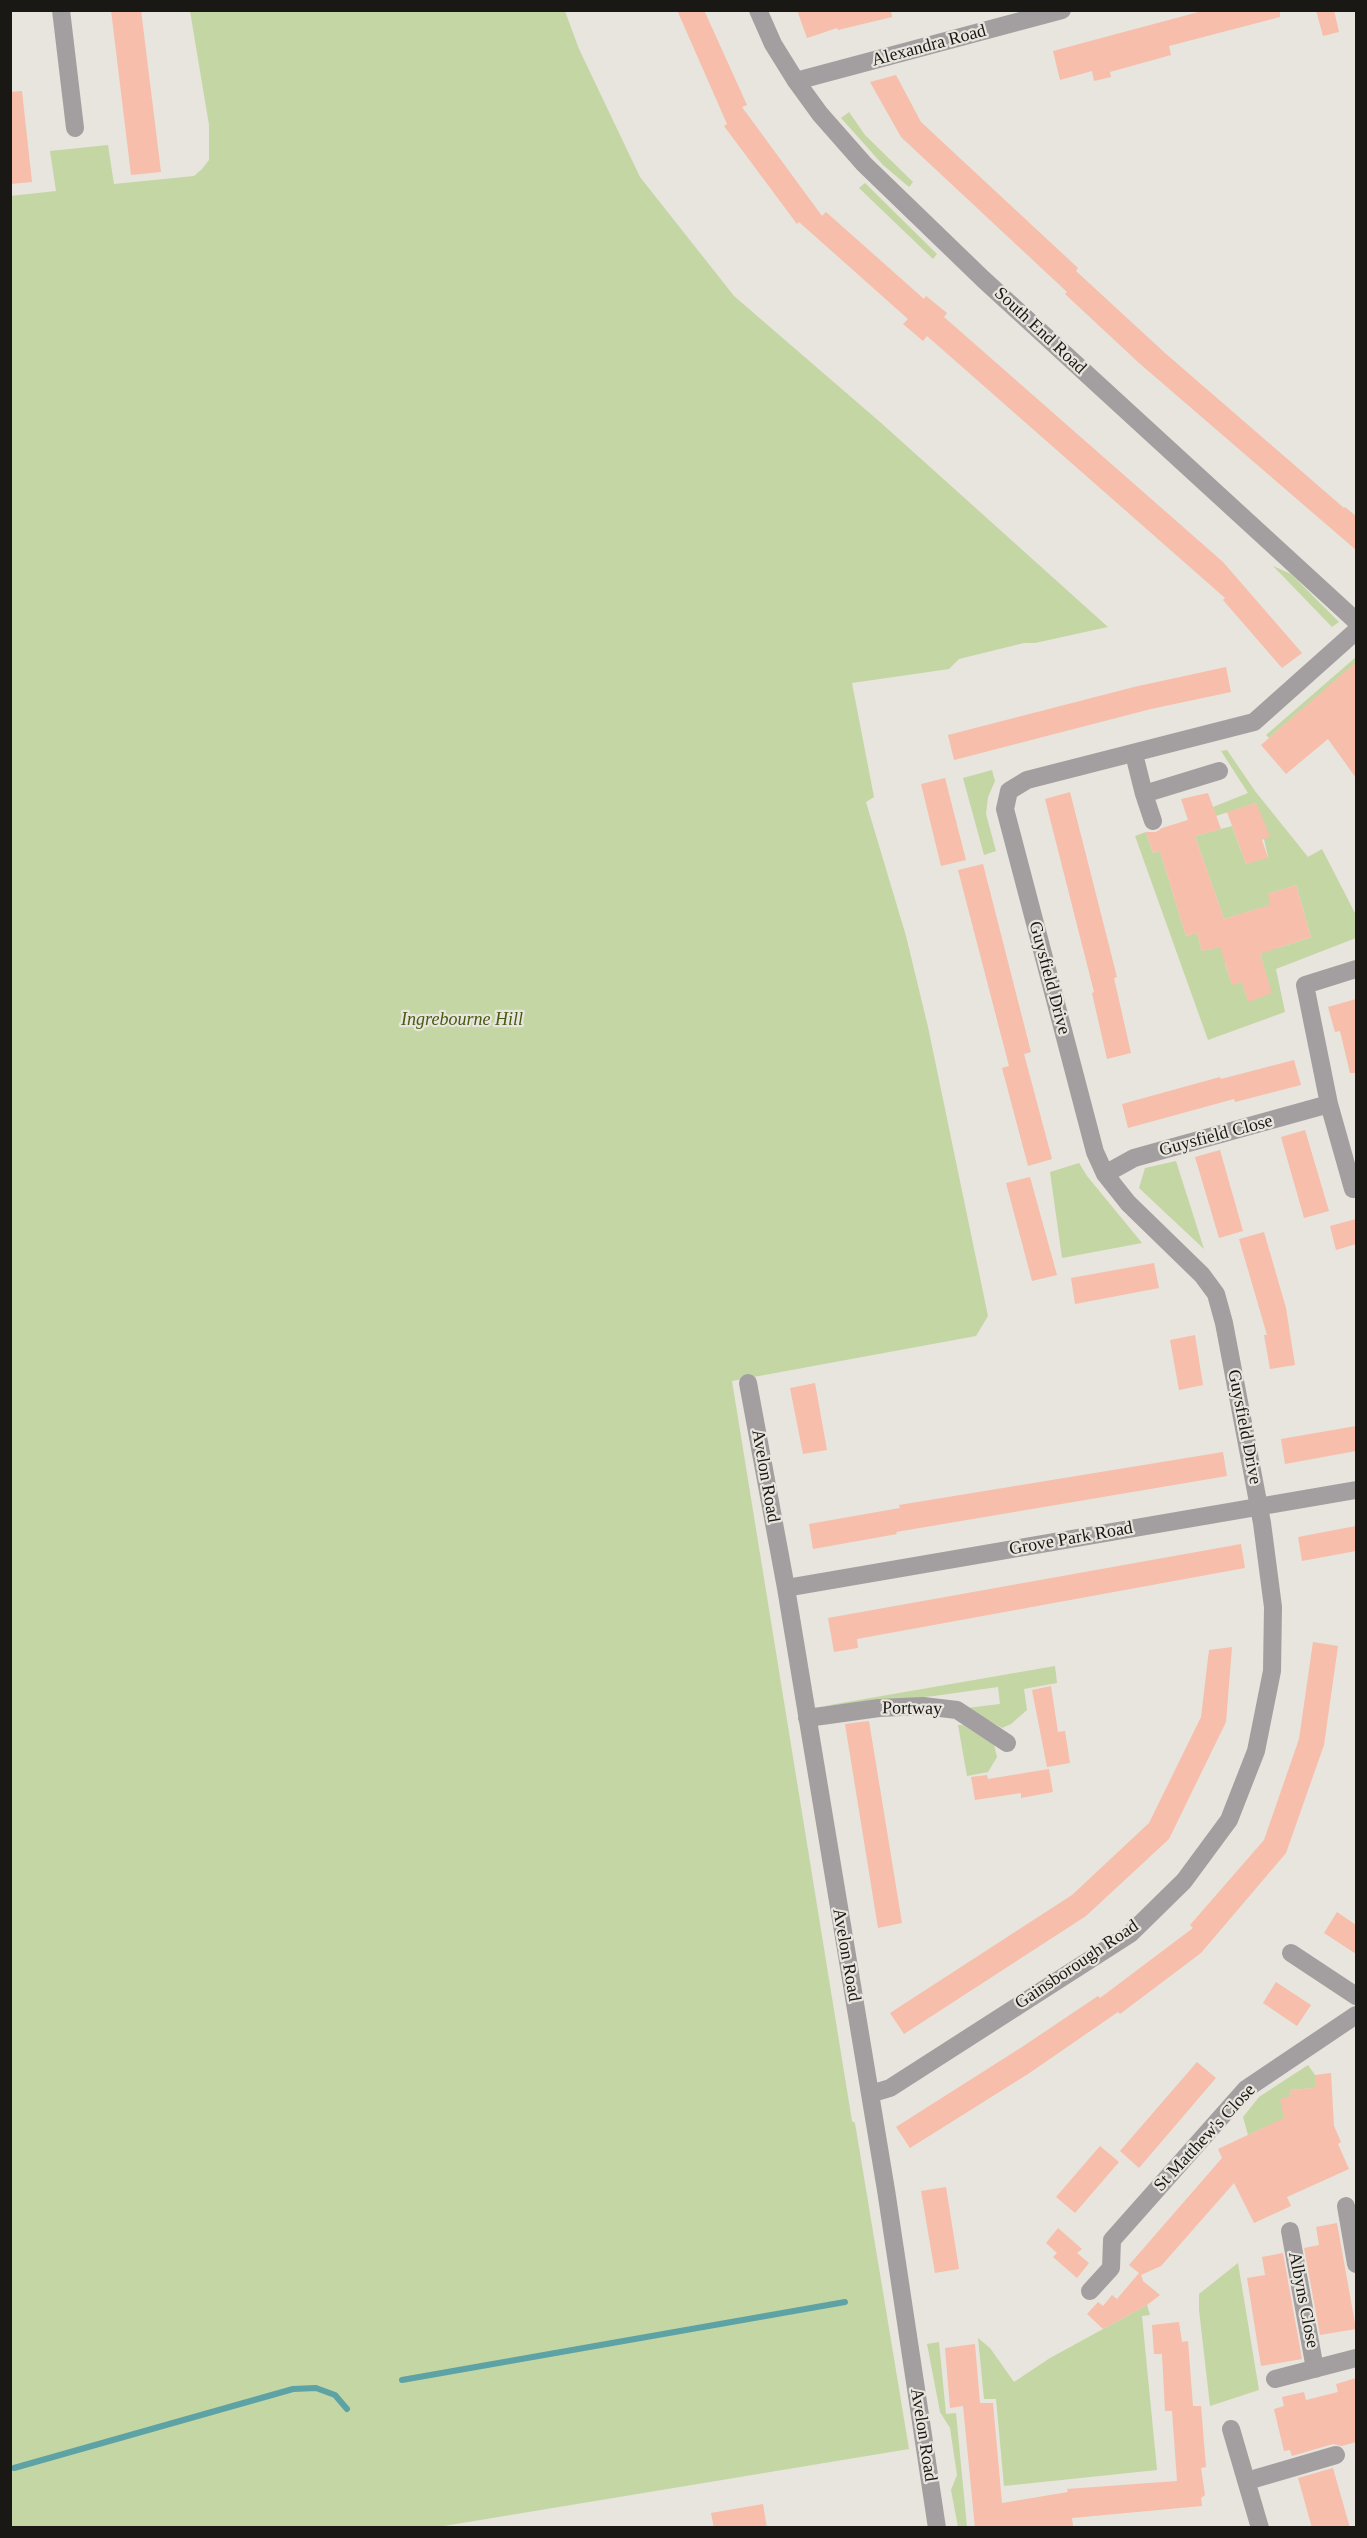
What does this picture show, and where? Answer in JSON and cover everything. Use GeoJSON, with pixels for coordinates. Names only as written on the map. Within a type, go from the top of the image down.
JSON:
{"type":"FeatureCollection","features":[{"type":"Feature","properties":{"kind":"street"},"geometry":{"type":"LineString","coordinates":[[62,10],[75,128]]}},
{"type":"Feature","properties":{"kind":"street","name":"South End Road"},"geometry":{"type":"LineString","coordinates":[[758,10],[773,44],[796,81],[820,114],[864,164],[957,255],[1356,621]]}},
{"type":"Feature","properties":{"kind":"street","name":"Alexandra Road"},"geometry":{"type":"LineString","coordinates":[[796,81],[1062,10]]}},
{"type":"Feature","properties":{"kind":"street","name":"Guysfield Drive"},"geometry":{"type":"LineString","coordinates":[[1259,1507],[1224,1323],[1216,1294],[1202,1275],[1128,1203],[1105,1174],[1095,1152],[1005,810],[1009,791],[1027,780],[1254,722],[1356,631]]}},
{"type":"Feature","properties":{"kind":"street"},"geometry":{"type":"LineString","coordinates":[[1134,754],[1144,794],[1154,821]]}},
{"type":"Feature","properties":{"kind":"street"},"geometry":{"type":"LineString","coordinates":[[1144,794],[1219,771]]}},
{"type":"Feature","properties":{"kind":"street"},"geometry":{"type":"LineString","coordinates":[[1353,1189],[1329,1104],[1305,985],[1356,969]]}},
{"type":"Feature","properties":{"kind":"street","name":"Guysfield Close"},"geometry":{"type":"LineString","coordinates":[[1105,1174],[1134,1158],[1329,1104]]}},
{"type":"Feature","properties":{"kind":"street","name":"Avelon Road"},"geometry":{"type":"LineString","coordinates":[[748,1383],[786,1588],[870,2094],[937,2528]]}},
{"type":"Feature","properties":{"kind":"street","name":"Grove Park Road"},"geometry":{"type":"LineString","coordinates":[[786,1588],[1356,1490]]}},
{"type":"Feature","properties":{"kind":"street","name":"Gainsborough Road"},"geometry":{"type":"LineString","coordinates":[[870,2094],[890,2088],[1130,1934],[1184,1881],[1229,1820],[1256,1751],[1272,1671],[1273,1607],[1259,1507]]}},
{"type":"Feature","properties":{"kind":"street","name":"Portway"},"geometry":{"type":"LineString","coordinates":[[807,1718],[879,1708],[923,1707],[957,1710],[1007,1743]]}},
{"type":"Feature","properties":{"kind":"street"},"geometry":{"type":"LineString","coordinates":[[1292,1953],[1356,1996]]}},
{"type":"Feature","properties":{"kind":"street","name":"St Matthew's Close"},"geometry":{"type":"LineString","coordinates":[[1090,2291],[1111,2268],[1112,2240],[1246,2089],[1356,2015]]}},
{"type":"Feature","properties":{"kind":"street"},"geometry":{"type":"LineString","coordinates":[[1346,2206],[1356,2264]]}},
{"type":"Feature","properties":{"kind":"street","name":"Albyns Close"},"geometry":{"type":"LineString","coordinates":[[1290,2231],[1315,2369]]}},
{"type":"Feature","properties":{"kind":"street","name":"Albyns Close"},"geometry":{"type":"LineString","coordinates":[[1275,2379],[1356,2358]]}},
{"type":"Feature","properties":{"kind":"street"},"geometry":{"type":"LineString","coordinates":[[1231,2429],[1260,2528]]}},
{"type":"Feature","properties":{"kind":"street"},"geometry":{"type":"LineString","coordinates":[[1246,2481],[1336,2455]]}},
{"type":"Feature","properties":{"kind":"green space","name":"Ingrebourne Hill"},"geometry":{"type":"Polygon","coordinates":[[[190,11],[565,11],[579,49],[640,177],[734,296],[880,422],[1108,627],[1035,643],[1024,643],[959,659],[949,669],[852,683],[874,797],[866,802],[906,936],[928,1027],[988,1316],[976,1336],[732,1381],[852,2121],[855,2123],[909,2449],[438,2527],[11,2527],[10,196],[56,191],[50,151],[108,145],[114,184],[194,176],[202,169],[209,160],[209,125],[190,11]]]}},
{"type":"Feature","properties":{"kind":"green space"},"geometry":{"type":"Polygon","coordinates":[[[849,112],[865,135],[913,182],[909,187],[883,165],[841,118],[849,112]]]}},
{"type":"Feature","properties":{"kind":"green space"},"geometry":{"type":"Polygon","coordinates":[[[865,183],[937,254],[933,259],[859,188],[865,183]]]}},
{"type":"Feature","properties":{"kind":"green space"},"geometry":{"type":"Polygon","coordinates":[[[1273,566],[1291,574],[1339,622],[1332,627],[1273,566]]]}},
{"type":"Feature","properties":{"kind":"green space"},"geometry":{"type":"Polygon","coordinates":[[[1356,657],[1356,677],[1350,668],[1269,738],[1266,735],[1356,657]]]}},
{"type":"Feature","properties":{"kind":"green space"},"geometry":{"type":"Polygon","coordinates":[[[1227,750],[1255,791],[1308,857],[1322,849],[1356,915],[1356,938],[1276,969],[1285,1012],[1208,1040],[1135,836],[1146,832],[1153,853],[1160,851],[1186,936],[1197,933],[1202,951],[1228,945],[1225,964],[1232,984],[1242,982],[1248,1001],[1271,993],[1255,936],[1278,948],[1311,937],[1296,885],[1268,894],[1271,905],[1224,919],[1195,836],[1232,826],[1246,864],[1268,857],[1256,803],[1216,816],[1213,807],[1248,793],[1221,751],[1227,750]]]}},
{"type":"Feature","properties":{"kind":"green space"},"geometry":{"type":"Polygon","coordinates":[[[992,770],[995,781],[988,797],[986,814],[996,851],[984,855],[963,778],[992,770]]]}},
{"type":"Feature","properties":{"kind":"green space"},"geometry":{"type":"Polygon","coordinates":[[[1176,1161],[1204,1249],[1139,1188],[1145,1168],[1176,1161]]]}},
{"type":"Feature","properties":{"kind":"green space"},"geometry":{"type":"Polygon","coordinates":[[[1079,1163],[1142,1243],[1062,1258],[1050,1172],[1079,1163]]]}},
{"type":"Feature","properties":{"kind":"green space"},"geometry":{"type":"Polygon","coordinates":[[[1055,1666],[1057,1683],[1024,1689],[1027,1710],[1011,1724],[1002,1728],[967,1708],[1000,1704],[998,1687],[934,1696],[824,1706],[1055,1666]]]}},
{"type":"Feature","properties":{"kind":"green space"},"geometry":{"type":"Polygon","coordinates":[[[958,1725],[963,1725],[994,1744],[997,1757],[988,1772],[967,1776],[958,1725]]]}},
{"type":"Feature","properties":{"kind":"green space"},"geometry":{"type":"Polygon","coordinates":[[[1308,2065],[1315,2075],[1315,2088],[1290,2090],[1291,2096],[1276,2148],[1265,2127],[1248,2135],[1243,2117],[1259,2097],[1308,2065]]]}},
{"type":"Feature","properties":{"kind":"green space"},"geometry":{"type":"Polygon","coordinates":[[[1238,2263],[1259,2390],[1210,2406],[1199,2294],[1238,2263]]]}},
{"type":"Feature","properties":{"kind":"green space"},"geometry":{"type":"Polygon","coordinates":[[[1147,2305],[1150,2315],[1142,2316],[1157,2470],[1004,2486],[996,2399],[984,2399],[978,2338],[990,2348],[1014,2382],[1050,2358],[1147,2305]]]}},
{"type":"Feature","properties":{"kind":"green space"},"geometry":{"type":"Polygon","coordinates":[[[939,2342],[946,2414],[956,2413],[967,2527],[958,2527],[951,2490],[957,2475],[950,2428],[940,2412],[927,2344],[939,2342]]]}},
{"type":"Feature","properties":{"kind":"building"},"geometry":{"type":"Polygon","coordinates":[[[111,10],[141,10],[161,172],[131,175],[111,10]]]}},
{"type":"Feature","properties":{"kind":"building"},"geometry":{"type":"Polygon","coordinates":[[[677,10],[704,10],[747,105],[742,107],[822,216],[826,212],[924,299],[926,296],[947,313],[944,317],[1223,562],[1302,653],[1282,668],[1223,600],[1225,598],[927,336],[923,341],[903,324],[908,319],[799,222],[797,224],[724,126],[727,124],[677,10]]]}},
{"type":"Feature","properties":{"kind":"building"},"geometry":{"type":"Polygon","coordinates":[[[797,10],[891,10],[892,17],[838,30],[837,28],[807,38],[797,10]]]}},
{"type":"Feature","properties":{"kind":"building"},"geometry":{"type":"Polygon","coordinates":[[[1206,10],[1280,10],[1280,17],[1169,46],[1171,55],[1110,72],[1111,77],[1094,81],[1092,71],[1060,80],[1053,51],[1206,10]]]}},
{"type":"Feature","properties":{"kind":"building"},"geometry":{"type":"Polygon","coordinates":[[[1316,10],[1334,10],[1339,32],[1323,36],[1316,10]]]}},
{"type":"Feature","properties":{"kind":"building"},"geometry":{"type":"Polygon","coordinates":[[[896,75],[921,122],[1078,268],[1076,271],[1165,353],[1356,516],[1356,550],[1139,363],[1065,294],[1067,292],[901,137],[870,82],[896,75]]]}},
{"type":"Feature","properties":{"kind":"building"},"geometry":{"type":"Polygon","coordinates":[[[22,91],[32,182],[10,184],[10,92],[22,91]]]}},
{"type":"Feature","properties":{"kind":"building"},"geometry":{"type":"Polygon","coordinates":[[[1356,662],[1356,778],[1328,739],[1286,774],[1261,745],[1356,662]]]}},
{"type":"Feature","properties":{"kind":"building"},"geometry":{"type":"Polygon","coordinates":[[[1226,667],[1231,692],[1151,709],[954,760],[948,735],[1134,687],[1226,667]]]}},
{"type":"Feature","properties":{"kind":"building"},"geometry":{"type":"Polygon","coordinates":[[[945,778],[966,860],[941,866],[921,784],[945,778]]]}},
{"type":"Feature","properties":{"kind":"building"},"geometry":{"type":"Polygon","coordinates":[[[1070,792],[1117,977],[1114,978],[1131,1053],[1107,1059],[1092,993],[1094,992],[1045,799],[1070,792]]]}},
{"type":"Feature","properties":{"kind":"building"},"geometry":{"type":"Polygon","coordinates":[[[1208,793],[1221,829],[1195,836],[1224,919],[1270,905],[1268,894],[1296,885],[1311,937],[1260,954],[1272,993],[1248,1002],[1242,982],[1232,985],[1220,947],[1202,951],[1197,933],[1186,936],[1160,851],[1153,853],[1146,832],[1156,832],[1188,820],[1181,799],[1208,793]]]}},
{"type":"Feature","properties":{"kind":"building"},"geometry":{"type":"Polygon","coordinates":[[[1256,803],[1270,836],[1262,840],[1268,858],[1246,864],[1227,812],[1256,803]]]}},
{"type":"Feature","properties":{"kind":"building"},"geometry":{"type":"Polygon","coordinates":[[[983,864],[1031,1052],[1024,1054],[1052,1159],[1028,1166],[1002,1068],[1009,1066],[958,870],[983,864]]]}},
{"type":"Feature","properties":{"kind":"building"},"geometry":{"type":"Polygon","coordinates":[[[1356,999],[1356,1073],[1350,1073],[1340,1031],[1335,1032],[1328,1007],[1356,999]]]}},
{"type":"Feature","properties":{"kind":"building"},"geometry":{"type":"Polygon","coordinates":[[[1294,1060],[1301,1085],[1235,1102],[1234,1099],[1128,1128],[1122,1104],[1220,1077],[1221,1079],[1294,1060]]]}},
{"type":"Feature","properties":{"kind":"building"},"geometry":{"type":"Polygon","coordinates":[[[1305,1130],[1329,1211],[1304,1218],[1281,1137],[1305,1130]]]}},
{"type":"Feature","properties":{"kind":"building"},"geometry":{"type":"Polygon","coordinates":[[[1220,1150],[1243,1231],[1219,1238],[1195,1157],[1220,1150]]]}},
{"type":"Feature","properties":{"kind":"building"},"geometry":{"type":"Polygon","coordinates":[[[1030,1177],[1057,1275],[1032,1281],[1006,1183],[1030,1177]]]}},
{"type":"Feature","properties":{"kind":"building"},"geometry":{"type":"Polygon","coordinates":[[[1356,1219],[1356,1244],[1336,1250],[1330,1226],[1356,1219]]]}},
{"type":"Feature","properties":{"kind":"building"},"geometry":{"type":"Polygon","coordinates":[[[1264,1232],[1286,1308],[1295,1365],[1270,1369],[1264,1335],[1267,1335],[1239,1239],[1264,1232]]]}},
{"type":"Feature","properties":{"kind":"building"},"geometry":{"type":"Polygon","coordinates":[[[1154,1263],[1159,1288],[1075,1304],[1071,1278],[1154,1263]]]}},
{"type":"Feature","properties":{"kind":"building"},"geometry":{"type":"Polygon","coordinates":[[[1195,1335],[1203,1385],[1179,1390],[1170,1340],[1195,1335]]]}},
{"type":"Feature","properties":{"kind":"building"},"geometry":{"type":"Polygon","coordinates":[[[815,1383],[827,1450],[803,1454],[790,1388],[815,1383]]]}},
{"type":"Feature","properties":{"kind":"building"},"geometry":{"type":"Polygon","coordinates":[[[1356,1426],[1356,1451],[1285,1464],[1281,1439],[1356,1426]]]}},
{"type":"Feature","properties":{"kind":"building"},"geometry":{"type":"Polygon","coordinates":[[[1223,1452],[1227,1476],[896,1532],[897,1534],[813,1549],[809,1524],[900,1508],[899,1505],[1223,1452]]]}},
{"type":"Feature","properties":{"kind":"building"},"geometry":{"type":"Polygon","coordinates":[[[1356,1526],[1356,1551],[1302,1561],[1298,1537],[1356,1526]]]}},
{"type":"Feature","properties":{"kind":"building"},"geometry":{"type":"Polygon","coordinates":[[[1241,1544],[1245,1568],[857,1639],[858,1648],[834,1652],[828,1618],[1241,1544]]]}},
{"type":"Feature","properties":{"kind":"building"},"geometry":{"type":"Polygon","coordinates":[[[1313,1642],[1338,1646],[1324,1745],[1286,1853],[1201,1953],[1120,2014],[1118,2012],[1028,2074],[910,2148],[896,2127],[1098,1996],[1100,1998],[1193,1928],[1190,1925],[1264,1840],[1299,1739],[1313,1642]]]}},
{"type":"Feature","properties":{"kind":"building"},"geometry":{"type":"Polygon","coordinates":[[[1232,1647],[1226,1722],[1169,1839],[1086,1916],[904,2034],[890,2013],[1072,1895],[1149,1823],[1201,1717],[1209,1650],[1232,1647]]]}},
{"type":"Feature","properties":{"kind":"building"},"geometry":{"type":"Polygon","coordinates":[[[1051,1686],[1058,1732],[1065,1731],[1070,1763],[1047,1767],[1032,1690],[1051,1686]]]}},
{"type":"Feature","properties":{"kind":"building"},"geometry":{"type":"Polygon","coordinates":[[[869,1721],[902,1923],[878,1928],[845,1724],[869,1721]]]}},
{"type":"Feature","properties":{"kind":"building"},"geometry":{"type":"Polygon","coordinates":[[[1049,1769],[1053,1792],[1021,1798],[1021,1793],[975,1800],[971,1777],[987,1775],[988,1779],[1049,1769]]]}},
{"type":"Feature","properties":{"kind":"building"},"geometry":{"type":"Polygon","coordinates":[[[1337,1912],[1356,1925],[1356,1954],[1324,1933],[1337,1912]]]}},
{"type":"Feature","properties":{"kind":"building"},"geometry":{"type":"Polygon","coordinates":[[[1276,1982],[1311,2005],[1297,2026],[1263,2003],[1276,1982]]]}},
{"type":"Feature","properties":{"kind":"building"},"geometry":{"type":"Polygon","coordinates":[[[1197,2062],[1216,2078],[1139,2168],[1120,2151],[1197,2062]]]}},
{"type":"Feature","properties":{"kind":"building"},"geometry":{"type":"Polygon","coordinates":[[[1331,2073],[1334,2126],[1341,2142],[1338,2144],[1349,2169],[1287,2197],[1291,2206],[1254,2223],[1234,2183],[1161,2266],[1141,2275],[1143,2281],[1160,2295],[1147,2305],[1103,2329],[1087,2314],[1098,2302],[1103,2306],[1112,2295],[1117,2299],[1139,2273],[1129,2265],[1222,2158],[1218,2149],[1284,2118],[1280,2099],[1291,2096],[1290,2090],[1315,2088],[1315,2075],[1331,2073]]]}},
{"type":"Feature","properties":{"kind":"building"},"geometry":{"type":"Polygon","coordinates":[[[1100,2146],[1119,2162],[1075,2213],[1056,2197],[1100,2146]]]}},
{"type":"Feature","properties":{"kind":"building"},"geometry":{"type":"Polygon","coordinates":[[[946,2187],[959,2269],[935,2273],[921,2191],[946,2187]]]}},
{"type":"Feature","properties":{"kind":"building"},"geometry":{"type":"Polygon","coordinates":[[[1337,2223],[1356,2329],[1320,2335],[1304,2248],[1319,2245],[1316,2227],[1337,2223]]]}},
{"type":"Feature","properties":{"kind":"building"},"geometry":{"type":"Polygon","coordinates":[[[1058,2228],[1082,2249],[1077,2253],[1089,2263],[1077,2278],[1053,2257],[1057,2253],[1046,2243],[1058,2228]]]}},
{"type":"Feature","properties":{"kind":"building"},"geometry":{"type":"Polygon","coordinates":[[[1283,2253],[1302,2359],[1261,2366],[1247,2278],[1265,2275],[1262,2257],[1283,2253]]]}},
{"type":"Feature","properties":{"kind":"building"},"geometry":{"type":"Polygon","coordinates":[[[1179,2322],[1182,2342],[1188,2341],[1193,2406],[1201,2406],[1206,2467],[1201,2468],[1205,2495],[1201,2498],[1202,2506],[1072,2518],[1073,2526],[1058,2528],[975,2528],[963,2406],[950,2408],[945,2348],[975,2344],[980,2403],[993,2403],[1002,2503],[1068,2492],[1067,2489],[1177,2481],[1172,2411],[1165,2411],[1162,2354],[1154,2354],[1152,2325],[1179,2322]]]}},
{"type":"Feature","properties":{"kind":"building"},"geometry":{"type":"Polygon","coordinates":[[[1356,2378],[1356,2442],[1342,2446],[1333,2444],[1292,2456],[1290,2450],[1284,2451],[1274,2409],[1284,2406],[1282,2397],[1304,2392],[1306,2400],[1338,2392],[1336,2384],[1356,2378]]]}},
{"type":"Feature","properties":{"kind":"building"},"geometry":{"type":"Polygon","coordinates":[[[1333,2468],[1350,2528],[1312,2528],[1298,2478],[1333,2468]]]}},
{"type":"Feature","properties":{"kind":"building"},"geometry":{"type":"Polygon","coordinates":[[[763,2504],[767,2528],[714,2528],[711,2513],[763,2504]]]}},
{"type":"Feature","properties":{"kind":"waterway"},"geometry":{"type":"LineString","coordinates":[[402,2380],[845,2302]]}},
{"type":"Feature","properties":{"kind":"waterway"},"geometry":{"type":"LineString","coordinates":[[14,2468],[293,2389],[316,2388],[335,2395],[347,2409]]}}]}
